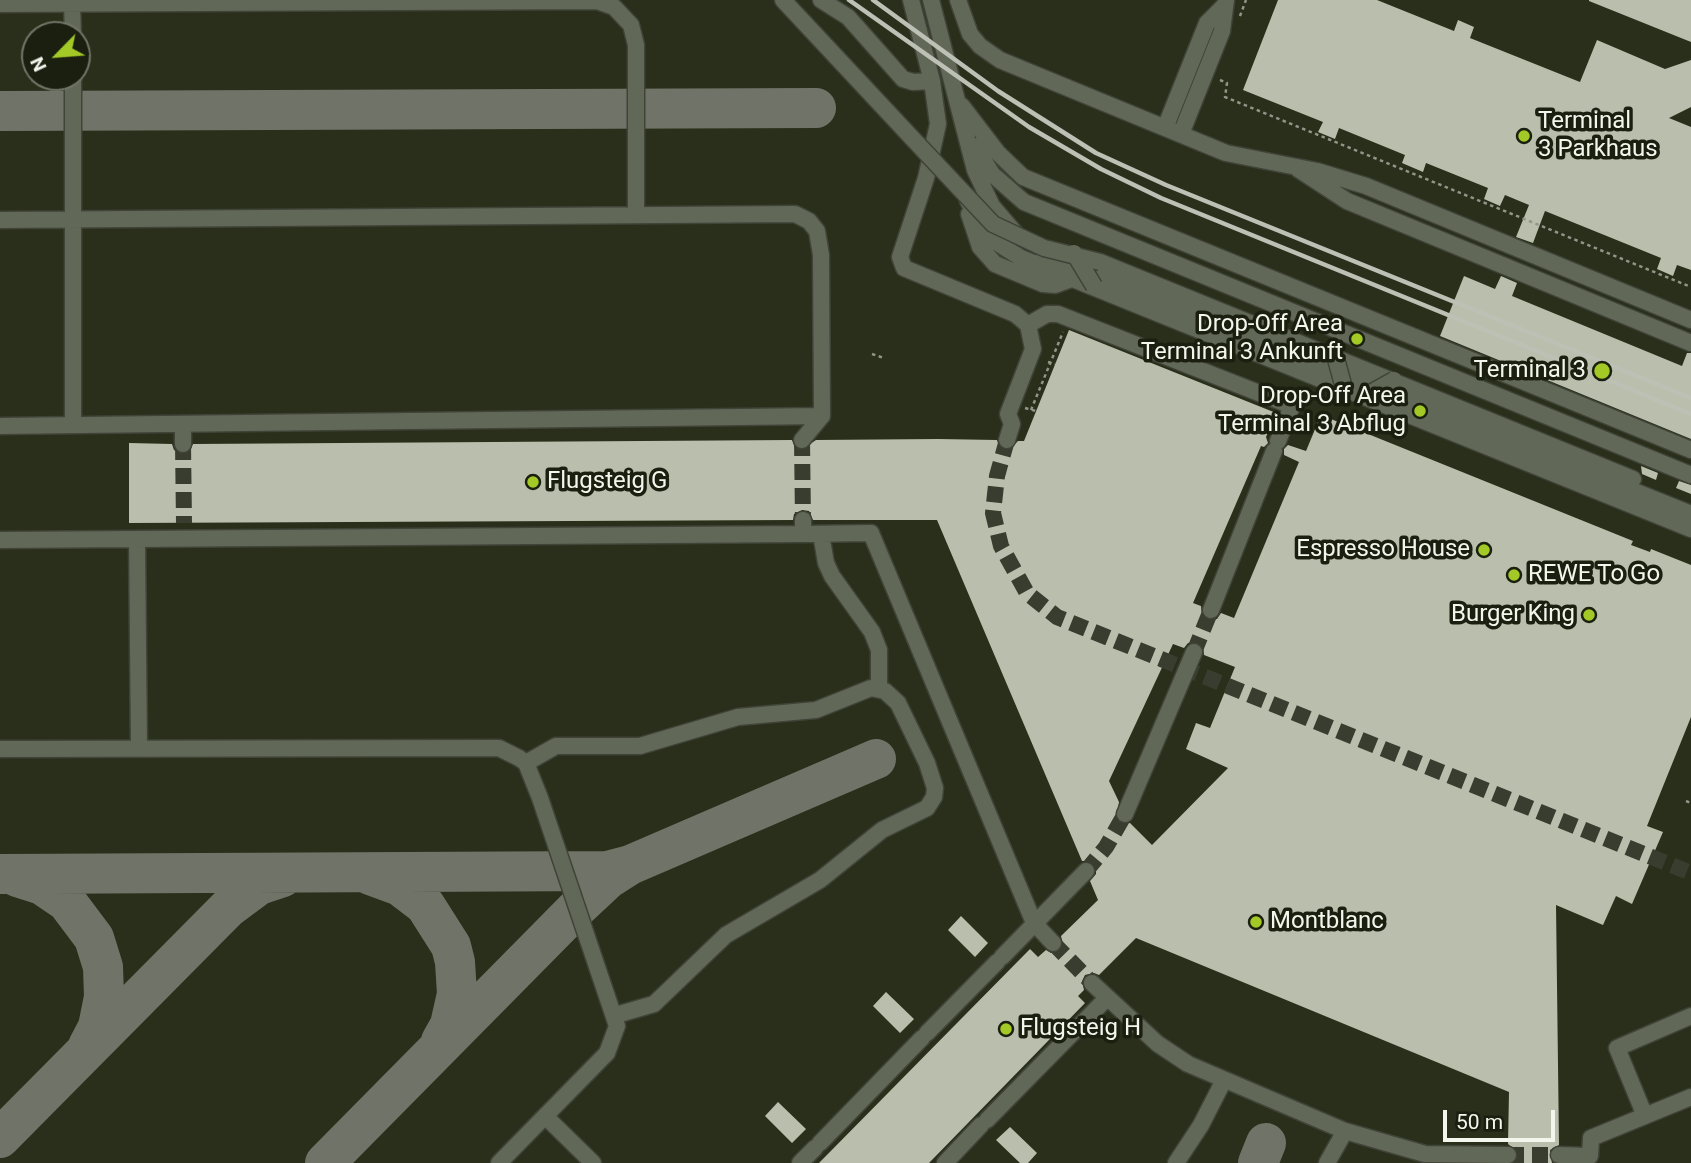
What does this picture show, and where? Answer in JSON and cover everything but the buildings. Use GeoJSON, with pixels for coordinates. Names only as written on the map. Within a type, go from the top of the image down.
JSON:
{"type":"FeatureCollection","features":[{"type":"Feature","properties":{"kind":"lane"},"geometry":{"type":"LineString","coordinates":[[783,0],[964,195],[983,225],[1011,252],[1074,272],[1100,262],[1336,359],[1394,380],[1690,511]]}},
{"type":"Feature","properties":{"kind":"lane"},"geometry":{"type":"LineString","coordinates":[[821,0],[848,18],[903,79],[913,82],[932,81]]}},
{"type":"Feature","properties":{"kind":"lane"},"geometry":{"type":"LineString","coordinates":[[911,0],[932,81],[938,124],[926,178],[901,249],[904,268],[1015,314],[1028,325],[1033,349],[1008,414],[1012,424],[1007,440]]}},
{"type":"Feature","properties":{"kind":"lane"},"geometry":{"type":"LineString","coordinates":[[930,0],[975,170],[988,200],[1004,223],[1033,247],[1690,511]]}},
{"type":"Feature","properties":{"kind":"lane"},"geometry":{"type":"LineString","coordinates":[[958,0],[970,34],[990,55],[1226,153],[1329,174],[1366,186],[1691,320]]}},
{"type":"Feature","properties":{"kind":"lane"},"geometry":{"type":"LineString","coordinates":[[0,4],[597,1],[614,7],[631,25],[636,45],[636,215]]}},
{"type":"Feature","properties":{"kind":"lane"},"geometry":{"type":"LineString","coordinates":[[72,4],[72,21]]}},
{"type":"Feature","properties":{"kind":"lane"},"geometry":{"type":"LineString","coordinates":[[1165,128],[1207,23],[1224,4]]}},
{"type":"Feature","properties":{"kind":"lane"},"geometry":{"type":"LineString","coordinates":[[1181,134],[1222,31],[1224,4]]}},
{"type":"Feature","properties":{"kind":"lane"},"geometry":{"type":"LineString","coordinates":[[73,91],[73,425]]}},
{"type":"Feature","properties":{"kind":"lane"},"geometry":{"type":"LineString","coordinates":[[957,98],[998,153],[1023,177],[1691,450]]}},
{"type":"Feature","properties":{"kind":"lane"},"geometry":{"type":"LineString","coordinates":[[957,98],[981,159],[1003,186],[1024,202],[1691,475]]}},
{"type":"Feature","properties":{"kind":"lane"},"geometry":{"type":"LineString","coordinates":[[1296,168],[1347,201],[1691,342]]}},
{"type":"Feature","properties":{"kind":"lane"},"geometry":{"type":"LineString","coordinates":[[0,220],[795,214],[813,225],[821,242],[822,416],[802,440]]}},
{"type":"Feature","properties":{"kind":"lane"},"geometry":{"type":"LineString","coordinates":[[983,225],[1016,246],[1074,272],[1094,286],[1691,529]]}},
{"type":"Feature","properties":{"kind":"lane"},"geometry":{"type":"LineString","coordinates":[[983,225],[1022,229],[1068,248],[1074,272]]}},
{"type":"Feature","properties":{"kind":"lane"},"geometry":{"type":"LineString","coordinates":[[1301,291],[1313,321]]}},
{"type":"Feature","properties":{"kind":"lane"},"geometry":{"type":"LineString","coordinates":[[1313,321],[1344,309]]}},
{"type":"Feature","properties":{"kind":"lane"},"geometry":{"type":"LineString","coordinates":[[1028,325],[1047,314],[1058,314],[1292,406],[1212,610]]}},
{"type":"Feature","properties":{"kind":"lane"},"geometry":{"type":"LineString","coordinates":[[1336,359],[1344,388]]}},
{"type":"Feature","properties":{"kind":"lane"},"geometry":{"type":"LineString","coordinates":[[1365,396],[1394,380]]}},
{"type":"Feature","properties":{"kind":"lane"},"geometry":{"type":"LineString","coordinates":[[0,426],[822,416]]}},
{"type":"Feature","properties":{"kind":"lane"},"geometry":{"type":"LineString","coordinates":[[183,424],[183,444]]}},
{"type":"Feature","properties":{"kind":"lane"},"geometry":{"type":"LineString","coordinates":[[0,540],[137,539],[184,531],[803,527],[821,534],[871,533],[1034,923],[1053,943]]}},
{"type":"Feature","properties":{"kind":"lane"},"geometry":{"type":"LineString","coordinates":[[821,534],[826,563],[832,576],[872,632],[879,650],[879,689]]}},
{"type":"Feature","properties":{"kind":"lane"},"geometry":{"type":"LineString","coordinates":[[137,539],[139,748]]}},
{"type":"Feature","properties":{"kind":"lane"},"geometry":{"type":"LineString","coordinates":[[1125,814],[1194,652]]}},
{"type":"Feature","properties":{"kind":"lane"},"geometry":{"type":"LineString","coordinates":[[526,763],[556,746],[640,746],[738,717],[816,710],[866,690],[879,689],[898,703],[914,731],[935,788],[931,803],[882,830],[820,880],[726,935],[654,1004],[616,1015]]}},
{"type":"Feature","properties":{"kind":"lane"},"geometry":{"type":"LineString","coordinates":[[0,749],[499,748],[509,751],[526,763],[616,1015],[616,1034],[607,1053],[499,1163]]}},
{"type":"Feature","properties":{"kind":"lane"},"geometry":{"type":"LineString","coordinates":[[800,1163],[1086,871]]}},
{"type":"Feature","properties":{"kind":"lane"},"geometry":{"type":"LineString","coordinates":[[1092,983],[1171,1054],[1224,1080],[1345,1131],[1425,1154],[1475,1159],[1508,1155]]}},
{"type":"Feature","properties":{"kind":"lane"},"geometry":{"type":"LineString","coordinates":[[944,1163],[1107,998]]}},
{"type":"Feature","properties":{"kind":"lane"},"geometry":{"type":"LineString","coordinates":[[1645,1116],[1617,1048],[1691,1016]]}},
{"type":"Feature","properties":{"kind":"lane"},"geometry":{"type":"LineString","coordinates":[[1176,1163],[1201,1125],[1224,1080]]}},
{"type":"Feature","properties":{"kind":"lane"},"geometry":{"type":"LineString","coordinates":[[1559,1155],[1590,1156],[1591,1138],[1691,1097]]}},
{"type":"Feature","properties":{"kind":"lane"},"geometry":{"type":"LineString","coordinates":[[545,1116],[593,1163]]}},
{"type":"Feature","properties":{"kind":"lane"},"geometry":{"type":"LineString","coordinates":[[1327,1163],[1345,1131]]}},
{"type":"Feature","properties":{"kind":"path"},"geometry":{"type":"LineString","coordinates":[[1235,27],[1246,0]]}},
{"type":"Feature","properties":{"kind":"path"},"geometry":{"type":"LineString","coordinates":[[1214,77],[1227,83],[1225,97],[1691,288]]}},
{"type":"Feature","properties":{"kind":"path"},"geometry":{"type":"LineString","coordinates":[[1031,410],[1064,328],[1058,314]]}},
{"type":"Feature","properties":{"kind":"path"},"geometry":{"type":"LineString","coordinates":[[872,354],[884,358]]}},
{"type":"Feature","properties":{"kind":"path"},"geometry":{"type":"LineString","coordinates":[[1686,801],[1691,803]]}},
{"type":"Feature","properties":{"kind":"shaded area"},"geometry":{"type":"Polygon","coordinates":[[[0,0],[1691,0],[1691,1163],[0,1163],[0,0]]]}},
{"type":"Feature","properties":{"kind":"taxiway"},"geometry":{"type":"LineString","coordinates":[[0,111],[816,108]]}},
{"type":"Feature","properties":{"kind":"taxiway"},"geometry":{"type":"LineString","coordinates":[[0,874],[607,871],[630,865],[876,759]]}},
{"type":"Feature","properties":{"kind":"taxiway"},"geometry":{"type":"LineString","coordinates":[[325,1163],[578,907],[608,879],[630,865]]}},
{"type":"Feature","properties":{"kind":"taxiway"},"geometry":{"type":"LineString","coordinates":[[370,875],[400,886],[425,905],[451,946],[457,994],[450,1025],[441,1041]]}},
{"type":"Feature","properties":{"kind":"taxiway"},"geometry":{"type":"LineString","coordinates":[[17,877],[42,885],[67,902],[94,938],[103,967],[104,997],[98,1027],[88,1046]]}},
{"type":"Feature","properties":{"kind":"taxiway"},"geometry":{"type":"LineString","coordinates":[[0,1138],[228,908],[259,885],[283,877]]}},
{"type":"Feature","properties":{"kind":"taxiway"},"geometry":{"type":"LineString","coordinates":[[1258,1163],[1266,1143]]}},
{"type":"Feature","properties":{"kind":"tunnel"},"geometry":{"type":"LineString","coordinates":[[802,440],[803,520]]}},
{"type":"Feature","properties":{"kind":"tunnel"},"geometry":{"type":"LineString","coordinates":[[1007,440],[997,476],[993,513],[1001,546],[1027,593],[1057,617],[1691,873]]}},
{"type":"Feature","properties":{"kind":"tunnel"},"geometry":{"type":"LineString","coordinates":[[183,444],[184,523]]}},
{"type":"Feature","properties":{"kind":"tunnel"},"geometry":{"type":"LineString","coordinates":[[1194,652],[1211,610]]}},
{"type":"Feature","properties":{"kind":"tunnel"},"geometry":{"type":"LineString","coordinates":[[1086,871],[1106,847],[1125,814]]}},
{"type":"Feature","properties":{"kind":"tunnel"},"geometry":{"type":"LineString","coordinates":[[1053,943],[1092,983]]}},
{"type":"Feature","properties":{"kind":"tunnel"},"geometry":{"type":"LineString","coordinates":[[1508,1155],[1559,1155]]}},
{"type":"Feature","properties":{"kind":"railway"},"geometry":{"type":"LineString","coordinates":[[849,0],[1029,127],[1101,169],[1161,198],[1691,414]]}},
{"type":"Feature","properties":{"kind":"railway"},"geometry":{"type":"LineString","coordinates":[[873,0],[998,91],[1096,153],[1166,185],[1691,398]]}},
{"type":"Feature","properties":{"kind":"place","name":"Terminal 3 Parkhaus"},"geometry":{"type":"Point","coordinates":[1524,136]}},
{"type":"Feature","properties":{"kind":"place","name":"Drop-Off Area Terminal 3 Ankunft"},"geometry":{"type":"Point","coordinates":[1357,339]}},
{"type":"Feature","properties":{"kind":"place","name":"Terminal 3"},"geometry":{"type":"Point","coordinates":[1602,371]}},
{"type":"Feature","properties":{"kind":"place","name":"Drop-Off Area Terminal 3 Abflug"},"geometry":{"type":"Point","coordinates":[1420,411]}},
{"type":"Feature","properties":{"kind":"place","name":"Flugsteig G"},"geometry":{"type":"Point","coordinates":[533,482]}},
{"type":"Feature","properties":{"kind":"place","name":"Espresso House"},"geometry":{"type":"Point","coordinates":[1484,550]}},
{"type":"Feature","properties":{"kind":"place","name":"REWE To Go"},"geometry":{"type":"Point","coordinates":[1514,575]}},
{"type":"Feature","properties":{"kind":"place","name":"Burger King"},"geometry":{"type":"Point","coordinates":[1589,615]}},
{"type":"Feature","properties":{"kind":"place","name":"Montblanc"},"geometry":{"type":"Point","coordinates":[1256,922]}},
{"type":"Feature","properties":{"kind":"place","name":"Flugsteig H"},"geometry":{"type":"Point","coordinates":[1006,1029]}}]}
